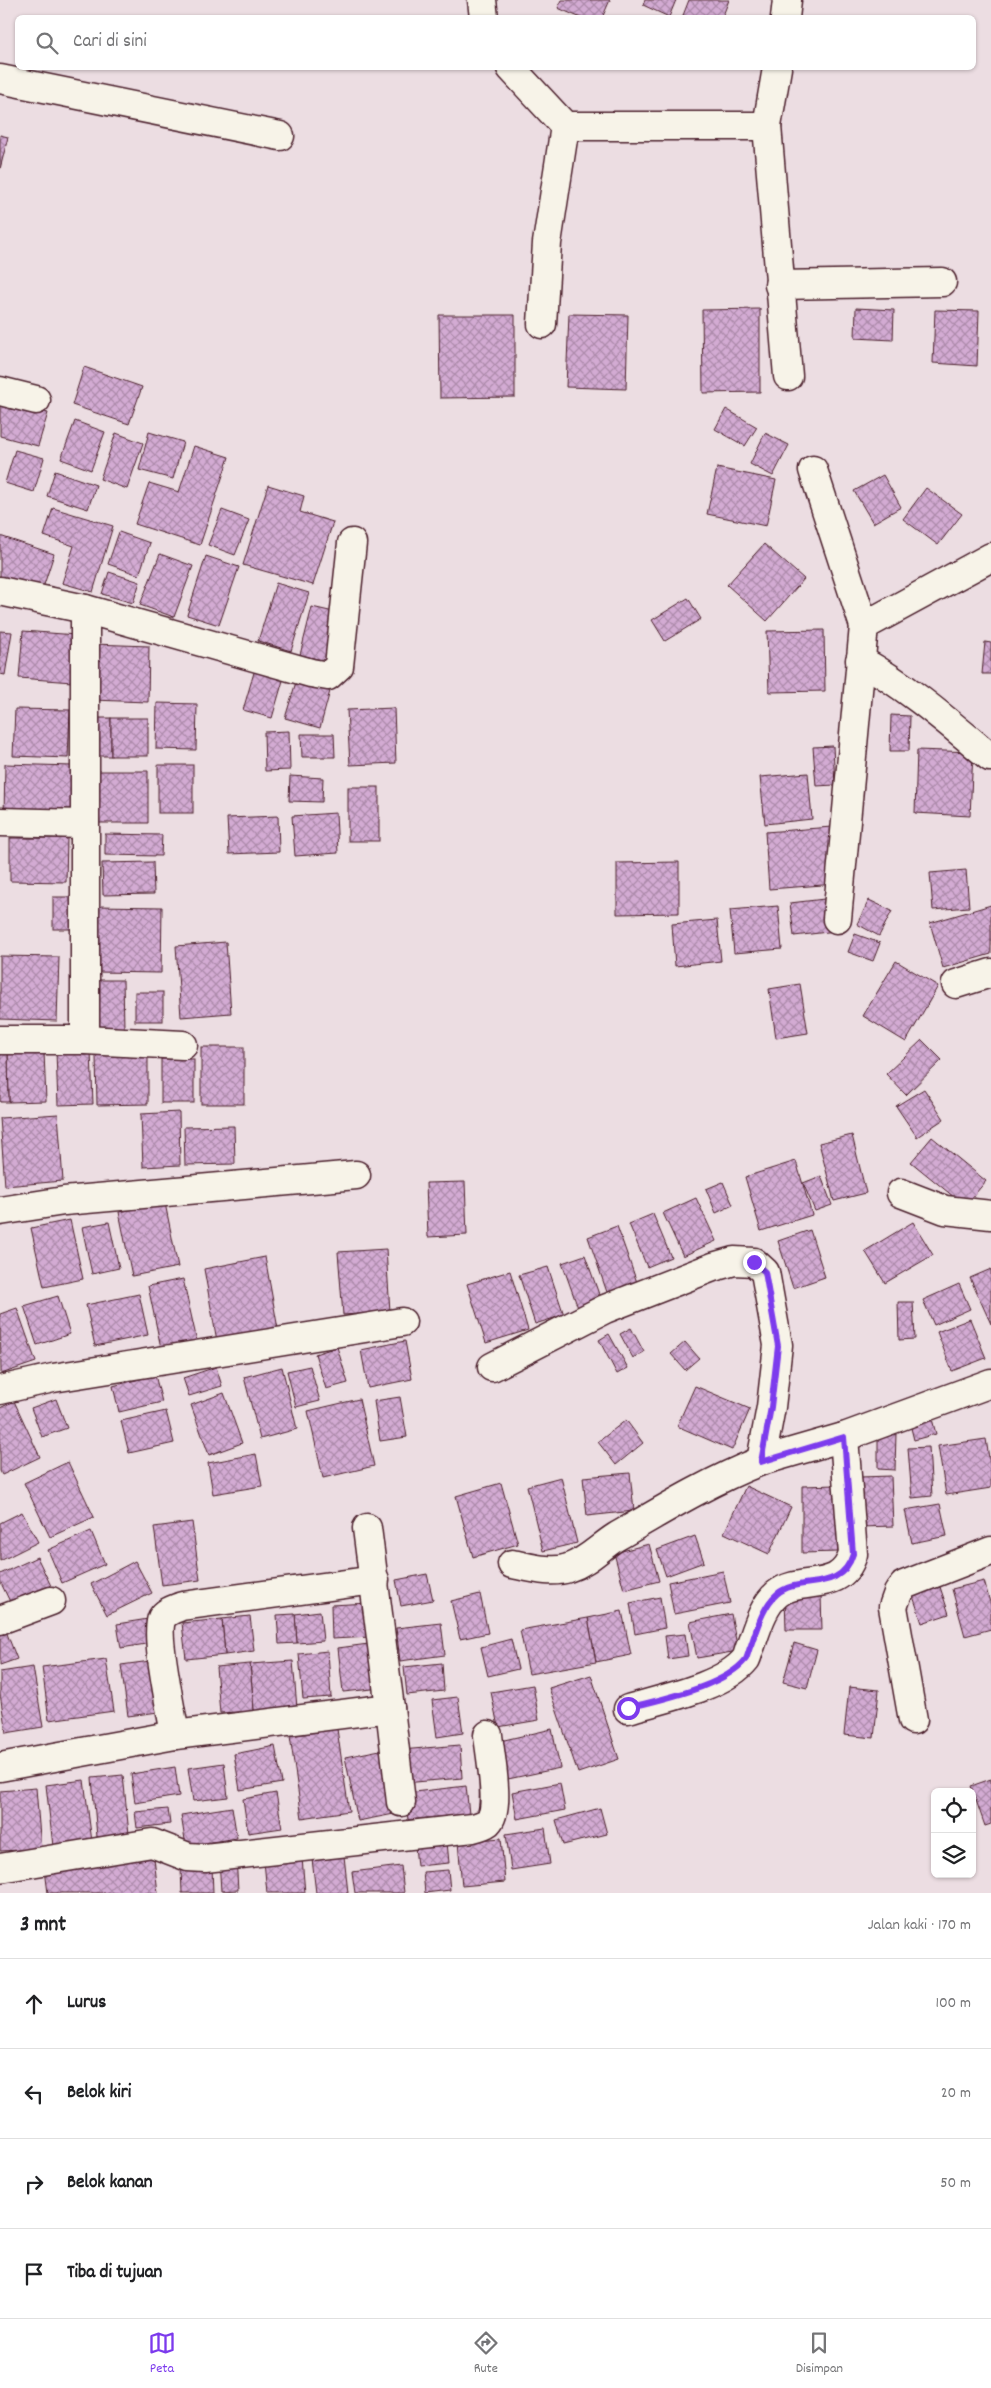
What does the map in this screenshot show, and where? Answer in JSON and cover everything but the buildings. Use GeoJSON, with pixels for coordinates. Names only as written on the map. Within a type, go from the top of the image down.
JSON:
{"type":"FeatureCollection","features":[{"type":"Feature","properties":{"kind":"street"},"geometry":{"type":"LineString","coordinates":[[482,0],[484,15]]}},
{"type":"Feature","properties":{"kind":"street"},"geometry":{"type":"LineString","coordinates":[[785,15],[787,0]]}},
{"type":"Feature","properties":{"kind":"street"},"geometry":{"type":"LineString","coordinates":[[513,70],[566,126],[767,126]]}},
{"type":"Feature","properties":{"kind":"street"},"geometry":{"type":"LineString","coordinates":[[777,70],[767,126],[788,376]]}},
{"type":"Feature","properties":{"kind":"street"},"geometry":{"type":"LineString","coordinates":[[0,79],[280,136]]}},
{"type":"Feature","properties":{"kind":"street"},"geometry":{"type":"LineString","coordinates":[[542,324],[549,220],[566,126]]}},
{"type":"Feature","properties":{"kind":"street"},"geometry":{"type":"LineString","coordinates":[[779,284],[942,282]]}},
{"type":"Feature","properties":{"kind":"street"},"geometry":{"type":"LineString","coordinates":[[0,391],[36,400]]}},
{"type":"Feature","properties":{"kind":"street"},"geometry":{"type":"LineString","coordinates":[[813,470],[864,626],[837,919]]}},
{"type":"Feature","properties":{"kind":"street"},"geometry":{"type":"LineString","coordinates":[[0,591],[85,609],[302,671],[328,676],[339,666],[352,543]]}},
{"type":"Feature","properties":{"kind":"street"},"geometry":{"type":"LineString","coordinates":[[864,626],[991,557]]}},
{"type":"Feature","properties":{"kind":"street"},"geometry":{"type":"LineString","coordinates":[[85,609],[85,1040]]}},
{"type":"Feature","properties":{"kind":"street"},"geometry":{"type":"LineString","coordinates":[[860,660],[882,672],[924,702],[990,757]]}},
{"type":"Feature","properties":{"kind":"street"},"geometry":{"type":"LineString","coordinates":[[0,822],[84,824]]}},
{"type":"Feature","properties":{"kind":"street"},"geometry":{"type":"LineString","coordinates":[[956,984],[991,973]]}},
{"type":"Feature","properties":{"kind":"street"},"geometry":{"type":"LineString","coordinates":[[0,1040],[85,1040],[183,1045]]}},
{"type":"Feature","properties":{"kind":"street"},"geometry":{"type":"LineString","coordinates":[[0,1211],[64,1202],[356,1175]]}},
{"type":"Feature","properties":{"kind":"street"},"geometry":{"type":"LineString","coordinates":[[901,1192],[945,1210],[991,1215]]}},
{"type":"Feature","properties":{"kind":"street"},"geometry":{"type":"LineString","coordinates":[[492,1367],[605,1309],[712,1266],[734,1261],[754,1262],[765,1272],[778,1346],[771,1407],[761,1462]]}},
{"type":"Feature","properties":{"kind":"street"},"geometry":{"type":"LineString","coordinates":[[0,1390],[53,1378],[402,1322]]}},
{"type":"Feature","properties":{"kind":"street"},"geometry":{"type":"LineString","coordinates":[[512,1564],[552,1570],[568,1568],[588,1558],[613,1540],[686,1496],[730,1474],[761,1462],[844,1437],[991,1383]]}},
{"type":"Feature","properties":{"kind":"street"},"geometry":{"type":"LineString","coordinates":[[628,1708],[695,1689],[721,1679],[746,1659],[768,1604],[778,1593],[834,1577],[849,1567],[853,1554],[844,1437]]}},
{"type":"Feature","properties":{"kind":"street"},"geometry":{"type":"LineString","coordinates":[[367,1528],[375,1580],[401,1802]]}},
{"type":"Feature","properties":{"kind":"street"},"geometry":{"type":"LineString","coordinates":[[913,1720],[893,1607],[898,1592],[904,1584],[991,1551]]}},
{"type":"Feature","properties":{"kind":"street"},"geometry":{"type":"LineString","coordinates":[[175,1735],[161,1649],[160,1625],[162,1618],[170,1611],[182,1606],[375,1580]]}},
{"type":"Feature","properties":{"kind":"street"},"geometry":{"type":"LineString","coordinates":[[0,1620],[51,1602]]}},
{"type":"Feature","properties":{"kind":"street"},"geometry":{"type":"LineString","coordinates":[[0,1767],[175,1735],[390,1708]]}},
{"type":"Feature","properties":{"kind":"street"},"geometry":{"type":"LineString","coordinates":[[0,1868],[152,1843],[188,1858],[204,1858],[473,1828],[487,1823],[493,1813],[495,1802],[488,1735]]}},
{"type":"Feature","properties":{"kind":"route"},"geometry":{"type":"LineString","coordinates":[[628,1708],[695,1689],[721,1679],[746,1659],[768,1604],[778,1593],[820,1582],[841,1574],[849,1567],[853,1554],[844,1437],[761,1462],[771,1407],[778,1346],[765,1272],[754,1262]]}}]}
